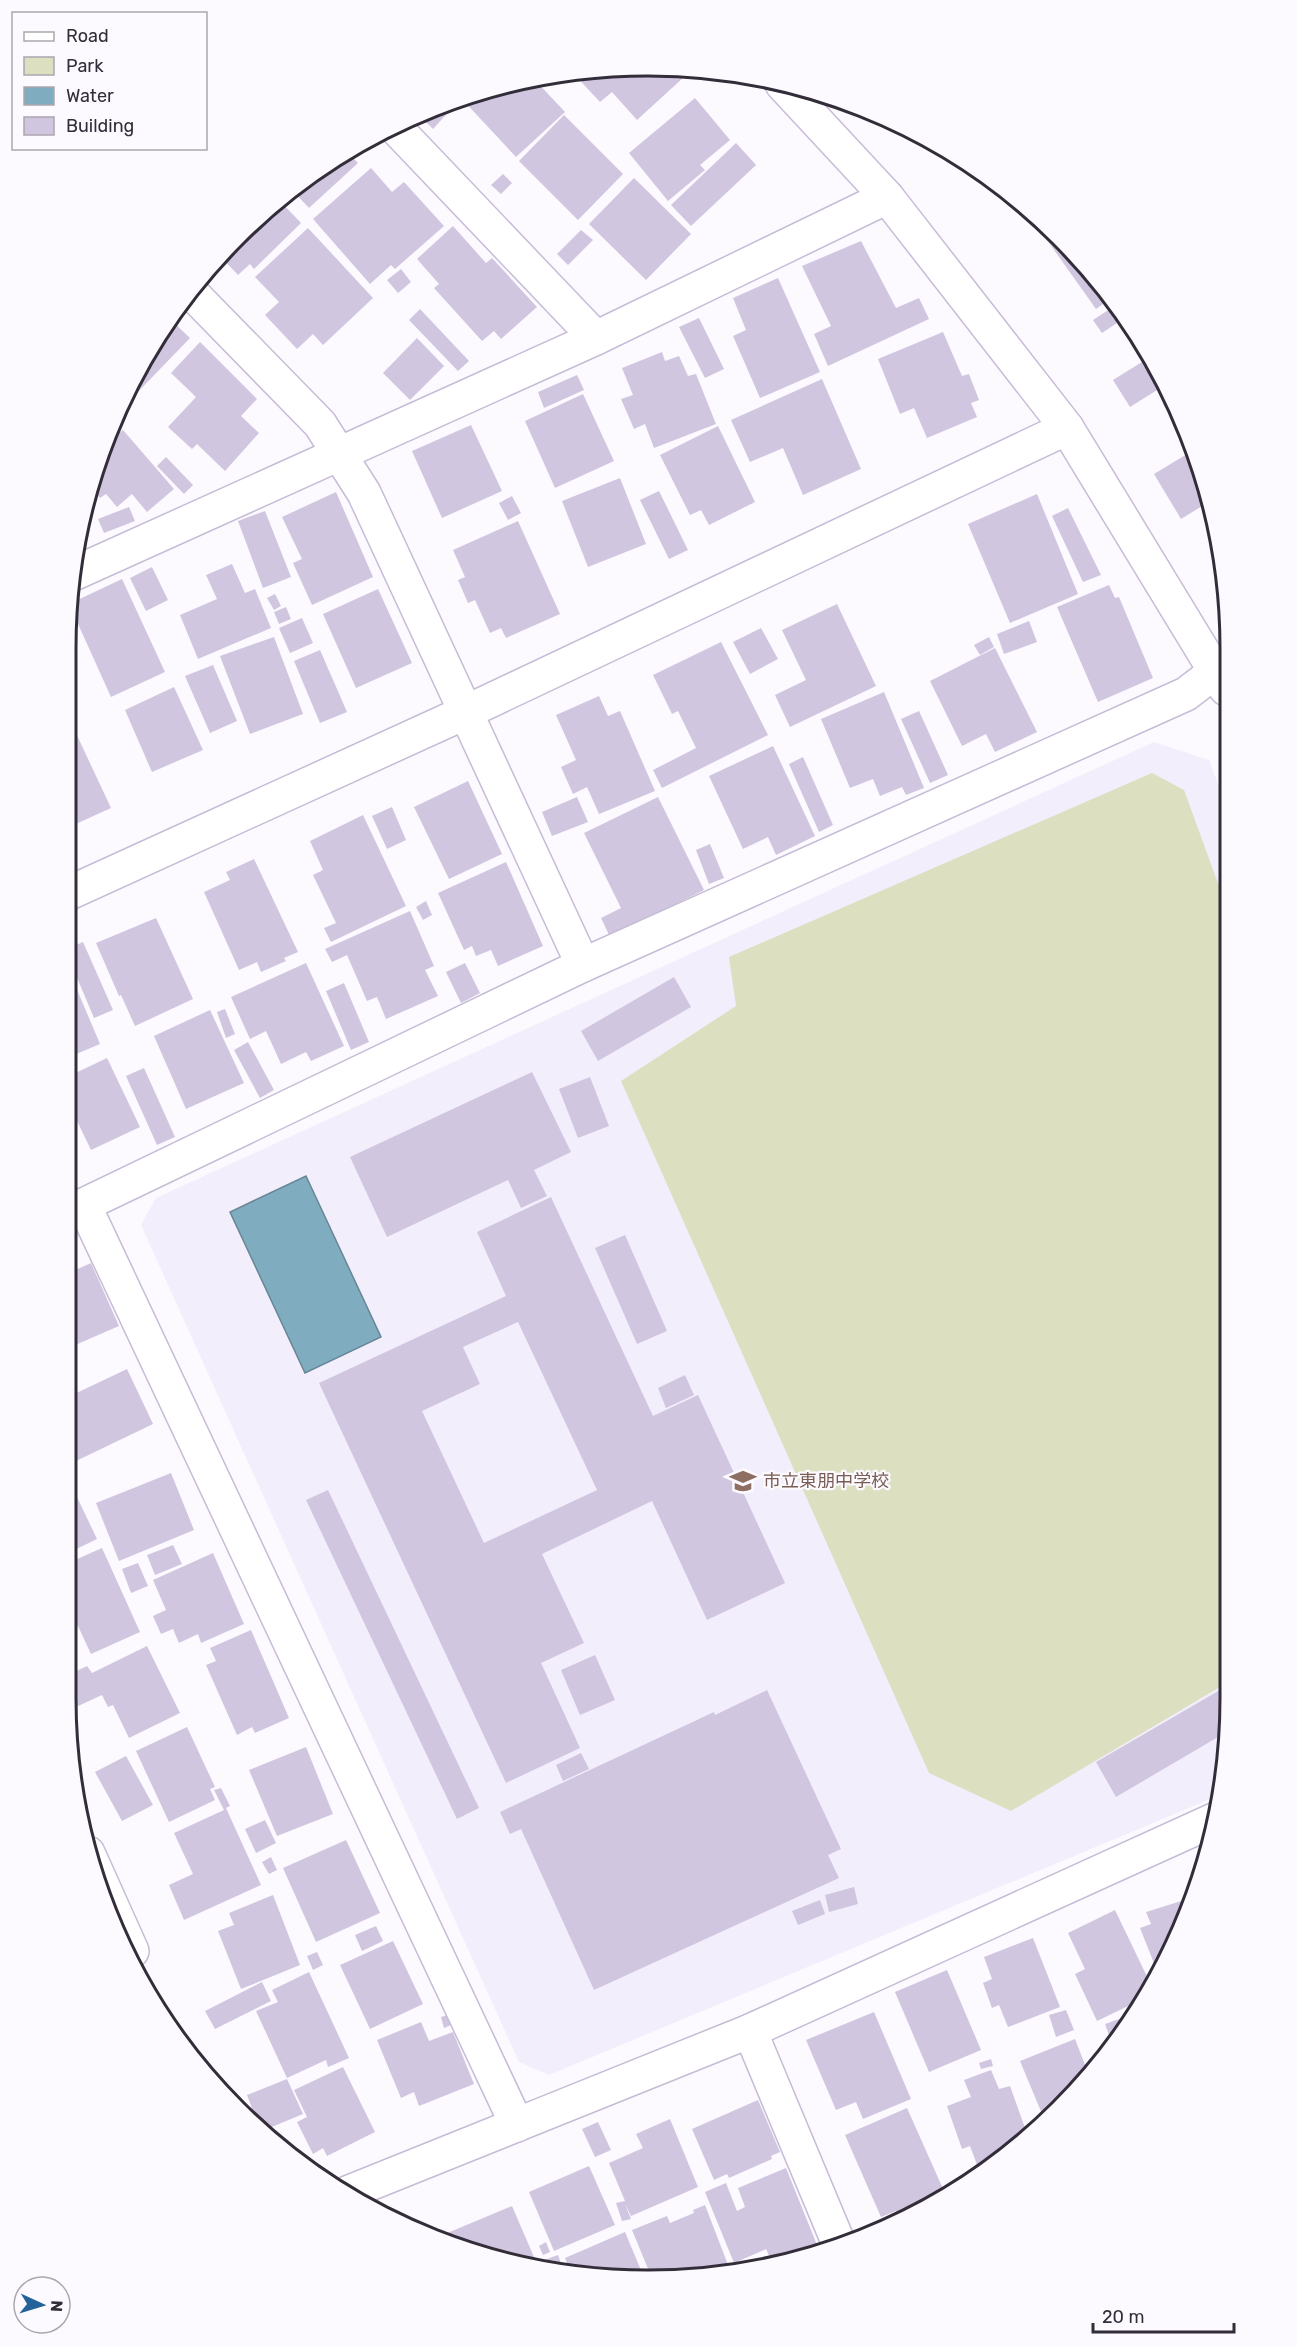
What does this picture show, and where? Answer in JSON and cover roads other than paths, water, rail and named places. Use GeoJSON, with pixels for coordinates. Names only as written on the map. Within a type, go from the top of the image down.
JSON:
{"type":"FeatureCollection","features":[{"type":"Feature","properties":{"kind":"street"},"geometry":{"type":"LineString","coordinates":[[792,95],[887,197],[1067,428],[1220,678]]}},
{"type":"Feature","properties":{"kind":"street"},"geometry":{"type":"LineString","coordinates":[[401,133],[596,338]]}},
{"type":"Feature","properties":{"kind":"street"},"geometry":{"type":"LineString","coordinates":[[82,570],[596,338],[887,197]]}},
{"type":"Feature","properties":{"kind":"street"},"geometry":{"type":"LineString","coordinates":[[197,298],[320,424],[364,493],[464,713],[583,965]]}},
{"type":"Feature","properties":{"kind":"street"},"geometry":{"type":"LineString","coordinates":[[76,890],[464,713],[1067,428]]}},
{"type":"Feature","properties":{"kind":"street"},"geometry":{"type":"LineString","coordinates":[[517,2125],[76,1209],[583,965],[1220,680]]}},
{"type":"Feature","properties":{"kind":"street"},"geometry":{"type":"LineString","coordinates":[[355,2190],[750,2031],[1207,1823]]}},
{"type":"Feature","properties":{"kind":"street"},"geometry":{"type":"LineString","coordinates":[[750,2031],[837,2238]]}},
{"type":"Feature","properties":{"kind":"water"},"geometry":{"type":"Polygon","coordinates":[[[306,1176],[381,1337],[305,1373],[230,1212],[306,1176]]]}},
{"type":"Feature","properties":{"kind":"place","name":"市立東朋中学校"},"geometry":{"type":"Point","coordinates":[743,1481]}}]}
